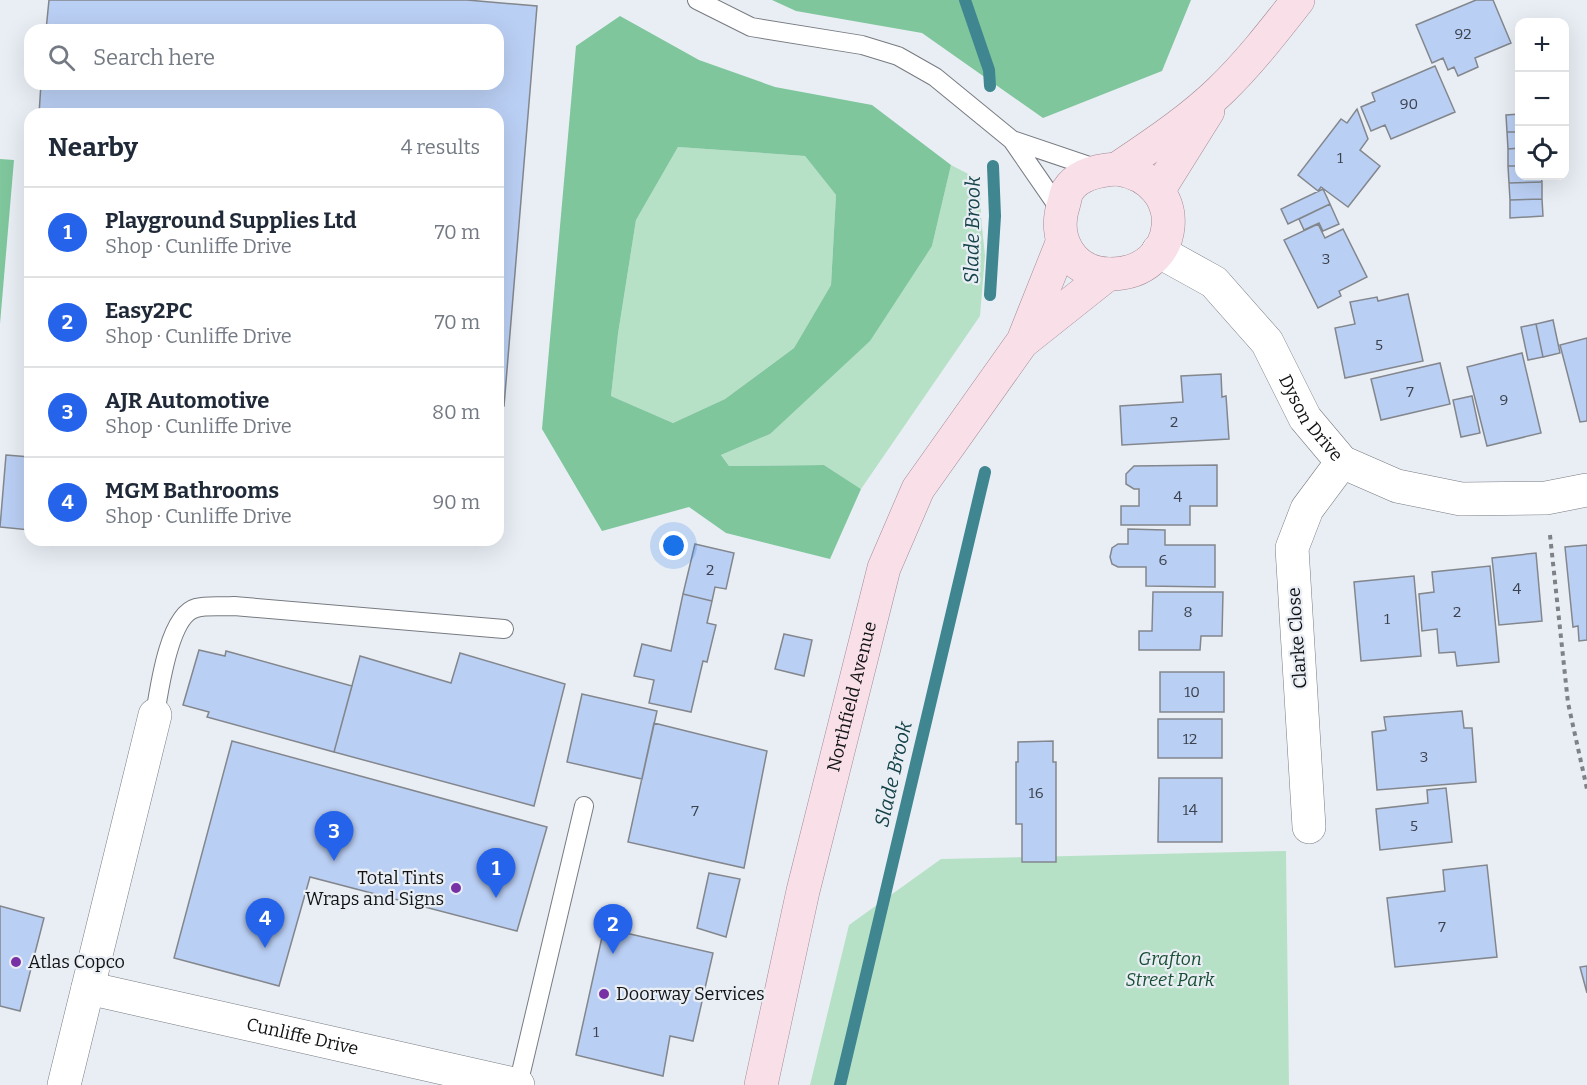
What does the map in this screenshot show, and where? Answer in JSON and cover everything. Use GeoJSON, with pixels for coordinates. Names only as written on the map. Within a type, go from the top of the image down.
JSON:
{"type":"FeatureCollection","features":[{"type":"Feature","properties":{"kind":"main road"},"geometry":{"type":"LineString","coordinates":[[1108,170],[1131,171],[1158,191],[1168,215],[1168,228],[1167,240],[1147,263],[1130,271],[1108,274],[1087,270],[1072,261],[1062,243],[1059,227],[1068,189],[1082,177],[1108,170],[1162,139],[1219,92],[1263,45],[1298,0]]}},
{"type":"Feature","properties":{"kind":"main road"},"geometry":{"type":"LineString","coordinates":[[1158,191],[1219,92]]}},
{"type":"Feature","properties":{"kind":"main road","name":"Northfield Avenue"},"geometry":{"type":"LineString","coordinates":[[761,1085],[803,891],[884,568],[918,489],[1023,341],[1062,243]]}},
{"type":"Feature","properties":{"kind":"main road","name":"Northfield Avenue"},"geometry":{"type":"LineString","coordinates":[[1023,341],[1108,274]]}},
{"type":"Feature","properties":{"kind":"street","name":"Dyson Drive"},"geometry":{"type":"LineString","coordinates":[[1158,251],[1214,282],[1267,342],[1305,418],[1342,462],[1397,486],[1461,499],[1546,498],[1587,489]]}},
{"type":"Feature","properties":{"kind":"street","name":"Clarke Close"},"geometry":{"type":"LineString","coordinates":[[1309,827],[1292,548],[1307,509],[1342,462]]}},
{"type":"Feature","properties":{"kind":"street"},"geometry":{"type":"LineString","coordinates":[[64,1085],[155,715]]}},
{"type":"Feature","properties":{"kind":"street","name":"Cunliffe Drive"},"geometry":{"type":"LineString","coordinates":[[88,988],[476,1080],[518,1085]]}},
{"type":"Feature","properties":{"kind":"lane"},"geometry":{"type":"LineString","coordinates":[[697,0],[751,27],[862,45],[898,56],[935,77],[1012,140],[1061,211]]}},
{"type":"Feature","properties":{"kind":"lane"},"geometry":{"type":"LineString","coordinates":[[1012,140],[1108,170]]}},
{"type":"Feature","properties":{"kind":"lane"},"geometry":{"type":"LineString","coordinates":[[155,715],[164,663],[181,617],[194,608],[234,606],[504,629]]}},
{"type":"Feature","properties":{"kind":"lane"},"geometry":{"type":"LineString","coordinates":[[518,1085],[584,806]]}},
{"type":"Feature","properties":{"kind":"path"},"geometry":{"type":"LineString","coordinates":[[1546,498],[1568,703],[1587,789]]}},
{"type":"Feature","properties":{"kind":"green space"},"geometry":{"type":"Polygon","coordinates":[[[772,0],[1191,0],[1162,71],[1043,118],[922,33],[796,11],[772,0]]]}},
{"type":"Feature","properties":{"kind":"green space"},"geometry":{"type":"Polygon","coordinates":[[[620,16],[699,60],[775,87],[872,105],[951,165],[932,246],[870,341],[770,434],[721,455],[729,466],[824,465],[861,489],[830,559],[726,533],[689,507],[602,531],[542,429],[576,46],[620,16]],[[678,147],[636,220],[611,396],[673,423],[725,399],[794,348],[831,285],[836,195],[805,156],[678,147]]]}},
{"type":"Feature","properties":{"kind":"green space"},"geometry":{"type":"Polygon","coordinates":[[[678,147],[805,156],[836,195],[831,285],[794,348],[725,399],[673,423],[611,396],[636,220],[678,147]]]}},
{"type":"Feature","properties":{"kind":"green space"},"geometry":{"type":"Polygon","coordinates":[[[0,159],[14,160],[0,324],[0,159]]]}},
{"type":"Feature","properties":{"kind":"green space"},"geometry":{"type":"Polygon","coordinates":[[[951,165],[980,180],[985,256],[980,316],[861,489],[824,465],[729,466],[721,455],[770,434],[932,246],[951,165]]]}},
{"type":"Feature","properties":{"kind":"green space","name":"Grafton Street Park"},"geometry":{"type":"Polygon","coordinates":[[[1286,851],[1289,1085],[810,1085],[849,925],[941,859],[1286,851]]]}},
{"type":"Feature","properties":{"kind":"building"},"geometry":{"type":"Polygon","coordinates":[[[49,0],[467,0],[537,6],[504,406],[504,108],[39,108],[41,90],[504,90],[504,24],[47,24],[49,0]]]}},
{"type":"Feature","properties":{"kind":"building"},"geometry":{"type":"Polygon","coordinates":[[[1476,0],[1493,0],[1511,43],[1475,58],[1478,67],[1458,76],[1454,67],[1448,70],[1443,58],[1432,63],[1416,25],[1476,0]]]}},
{"type":"Feature","properties":{"kind":"building"},"geometry":{"type":"Polygon","coordinates":[[[1435,66],[1455,112],[1391,139],[1385,125],[1371,131],[1361,107],[1375,101],[1372,93],[1435,66]]]}},
{"type":"Feature","properties":{"kind":"building"},"geometry":{"type":"Polygon","coordinates":[[[1357,109],[1368,139],[1360,150],[1380,166],[1348,207],[1321,187],[1318,191],[1298,175],[1341,119],[1347,123],[1357,109]]]}},
{"type":"Feature","properties":{"kind":"building"},"geometry":{"type":"Polygon","coordinates":[[[1515,114],[1515,132],[1507,132],[1506,115],[1515,114]]]}},
{"type":"Feature","properties":{"kind":"building"},"geometry":{"type":"Polygon","coordinates":[[[1507,132],[1515,132],[1515,148],[1508,149],[1507,132]]]}},
{"type":"Feature","properties":{"kind":"building"},"geometry":{"type":"Polygon","coordinates":[[[1515,148],[1515,166],[1508,166],[1508,149],[1515,148]]]}},
{"type":"Feature","properties":{"kind":"building"},"geometry":{"type":"Polygon","coordinates":[[[1508,166],[1515,166],[1515,180],[1542,180],[1542,182],[1509,183],[1508,166]]]}},
{"type":"Feature","properties":{"kind":"building"},"geometry":{"type":"Polygon","coordinates":[[[1542,182],[1542,199],[1510,200],[1509,183],[1542,182]]]}},
{"type":"Feature","properties":{"kind":"building"},"geometry":{"type":"Polygon","coordinates":[[[1323,189],[1330,204],[1288,224],[1281,209],[1323,189]]]}},
{"type":"Feature","properties":{"kind":"building"},"geometry":{"type":"Polygon","coordinates":[[[1542,199],[1543,216],[1510,218],[1510,200],[1542,199]]]}},
{"type":"Feature","properties":{"kind":"building"},"geometry":{"type":"Polygon","coordinates":[[[1330,204],[1339,224],[1323,231],[1319,223],[1304,230],[1299,219],[1330,204]]]}},
{"type":"Feature","properties":{"kind":"building"},"geometry":{"type":"Polygon","coordinates":[[[1318,224],[1325,238],[1343,229],[1367,277],[1339,291],[1341,296],[1318,308],[1284,240],[1318,224]]]}},
{"type":"Feature","properties":{"kind":"building"},"geometry":{"type":"Polygon","coordinates":[[[1408,294],[1423,361],[1345,378],[1335,328],[1355,324],[1350,302],[1377,297],[1378,301],[1408,294]]]}},
{"type":"Feature","properties":{"kind":"building"},"geometry":{"type":"Polygon","coordinates":[[[1553,320],[1560,353],[1543,357],[1536,324],[1553,320]]]}},
{"type":"Feature","properties":{"kind":"building"},"geometry":{"type":"Polygon","coordinates":[[[1536,324],[1543,357],[1528,360],[1521,327],[1536,324]]]}},
{"type":"Feature","properties":{"kind":"building"},"geometry":{"type":"Polygon","coordinates":[[[1587,338],[1587,421],[1580,422],[1560,345],[1587,338]]]}},
{"type":"Feature","properties":{"kind":"building"},"geometry":{"type":"Polygon","coordinates":[[[1522,353],[1541,433],[1487,446],[1467,367],[1522,353]]]}},
{"type":"Feature","properties":{"kind":"building"},"geometry":{"type":"Polygon","coordinates":[[[1440,363],[1450,404],[1381,420],[1371,379],[1440,363]]]}},
{"type":"Feature","properties":{"kind":"building"},"geometry":{"type":"Polygon","coordinates":[[[1221,374],[1222,397],[1226,396],[1229,439],[1122,445],[1120,406],[1183,402],[1181,376],[1221,374]]]}},
{"type":"Feature","properties":{"kind":"building"},"geometry":{"type":"Polygon","coordinates":[[[1472,396],[1480,433],[1461,437],[1453,400],[1472,396]]]}},
{"type":"Feature","properties":{"kind":"building"},"geometry":{"type":"Polygon","coordinates":[[[6,455],[24,456],[24,529],[0,527],[6,455]]]}},
{"type":"Feature","properties":{"kind":"building"},"geometry":{"type":"Polygon","coordinates":[[[1217,465],[1217,506],[1190,506],[1190,525],[1121,525],[1121,506],[1139,506],[1139,489],[1126,484],[1126,474],[1134,466],[1217,465]]]}},
{"type":"Feature","properties":{"kind":"building"},"geometry":{"type":"Polygon","coordinates":[[[1128,529],[1165,530],[1165,545],[1215,545],[1215,587],[1146,586],[1146,567],[1118,567],[1112,564],[1110,557],[1112,548],[1118,544],[1128,544],[1128,529]]]}},
{"type":"Feature","properties":{"kind":"building"},"geometry":{"type":"Polygon","coordinates":[[[695,544],[734,553],[726,589],[715,587],[712,601],[683,594],[695,544]]]}},
{"type":"Feature","properties":{"kind":"building"},"geometry":{"type":"Polygon","coordinates":[[[1587,545],[1587,640],[1579,641],[1578,626],[1573,627],[1565,547],[1587,545]]]}},
{"type":"Feature","properties":{"kind":"building"},"geometry":{"type":"Polygon","coordinates":[[[1536,553],[1542,621],[1499,625],[1492,558],[1536,553]]]}},
{"type":"Feature","properties":{"kind":"building"},"geometry":{"type":"Polygon","coordinates":[[[1490,566],[1499,662],[1457,666],[1455,652],[1439,653],[1437,629],[1422,631],[1419,594],[1434,592],[1432,572],[1490,566]]]}},
{"type":"Feature","properties":{"kind":"building"},"geometry":{"type":"Polygon","coordinates":[[[1414,576],[1421,656],[1361,661],[1354,582],[1414,576]]]}},
{"type":"Feature","properties":{"kind":"building"},"geometry":{"type":"Polygon","coordinates":[[[1153,592],[1223,592],[1222,636],[1201,636],[1200,650],[1139,650],[1139,631],[1152,631],[1153,592]]]}},
{"type":"Feature","properties":{"kind":"building"},"geometry":{"type":"Polygon","coordinates":[[[683,594],[712,601],[707,623],[716,625],[707,662],[703,661],[691,712],[649,703],[654,680],[634,676],[642,644],[671,651],[683,594]]]}},
{"type":"Feature","properties":{"kind":"building"},"geometry":{"type":"Polygon","coordinates":[[[784,634],[812,640],[804,676],[775,669],[784,634]]]}},
{"type":"Feature","properties":{"kind":"building"},"geometry":{"type":"Polygon","coordinates":[[[199,650],[225,656],[226,651],[352,686],[334,752],[207,717],[209,712],[183,705],[199,650]]]}},
{"type":"Feature","properties":{"kind":"building"},"geometry":{"type":"Polygon","coordinates":[[[460,653],[565,684],[534,806],[334,752],[360,656],[451,683],[460,653]]]}},
{"type":"Feature","properties":{"kind":"building"},"geometry":{"type":"Polygon","coordinates":[[[1160,672],[1224,672],[1224,712],[1160,712],[1160,672]]]}},
{"type":"Feature","properties":{"kind":"building"},"geometry":{"type":"Polygon","coordinates":[[[582,694],[657,711],[642,779],[567,762],[582,694]]]}},
{"type":"Feature","properties":{"kind":"building"},"geometry":{"type":"Polygon","coordinates":[[[1462,711],[1464,728],[1472,728],[1476,782],[1377,790],[1372,732],[1386,730],[1384,717],[1462,711]]]}},
{"type":"Feature","properties":{"kind":"building"},"geometry":{"type":"Polygon","coordinates":[[[1158,719],[1222,719],[1222,758],[1158,758],[1158,719]]]}},
{"type":"Feature","properties":{"kind":"building"},"geometry":{"type":"Polygon","coordinates":[[[654,723],[767,751],[744,868],[628,842],[654,723]]]}},
{"type":"Feature","properties":{"kind":"building"},"geometry":{"type":"Polygon","coordinates":[[[232,741],[547,827],[517,931],[310,877],[279,986],[174,958],[232,741]]]}},
{"type":"Feature","properties":{"kind":"building"},"geometry":{"type":"Polygon","coordinates":[[[1053,741],[1053,762],[1056,762],[1056,862],[1022,862],[1022,824],[1016,824],[1018,742],[1053,741]]]}},
{"type":"Feature","properties":{"kind":"building"},"geometry":{"type":"Polygon","coordinates":[[[1159,778],[1222,778],[1222,842],[1158,842],[1159,778]]]}},
{"type":"Feature","properties":{"kind":"building"},"geometry":{"type":"Polygon","coordinates":[[[1446,788],[1452,842],[1380,850],[1376,809],[1428,803],[1427,790],[1446,788]]]}},
{"type":"Feature","properties":{"kind":"building"},"geometry":{"type":"Polygon","coordinates":[[[1487,865],[1497,957],[1395,967],[1387,898],[1445,891],[1443,870],[1487,865]]]}},
{"type":"Feature","properties":{"kind":"building"},"geometry":{"type":"Polygon","coordinates":[[[709,873],[740,879],[726,937],[697,928],[709,873]]]}},
{"type":"Feature","properties":{"kind":"building","name":"Atlas Copco"},"geometry":{"type":"Polygon","coordinates":[[[0,906],[44,918],[20,1011],[0,1006],[0,906]]]}},
{"type":"Feature","properties":{"kind":"building"},"geometry":{"type":"Polygon","coordinates":[[[604,928],[713,953],[693,1041],[670,1036],[663,1076],[576,1055],[604,928]]]}},
{"type":"Feature","properties":{"kind":"building"},"geometry":{"type":"Polygon","coordinates":[[[1587,966],[1587,993],[1580,967],[1587,966]]]}},
{"type":"Feature","properties":{"kind":"waterway","name":"Slade Brook"},"geometry":{"type":"LineString","coordinates":[[965,0],[989,70],[990,86]]}},
{"type":"Feature","properties":{"kind":"waterway","name":"Slade Brook"},"geometry":{"type":"LineString","coordinates":[[990,295],[995,216],[993,166]]}},
{"type":"Feature","properties":{"kind":"waterway","name":"Slade Brook"},"geometry":{"type":"LineString","coordinates":[[840,1085],[985,472]]}},
{"type":"Feature","properties":{"kind":"place","name":"AJR Automotive"},"geometry":{"type":"Point","coordinates":[334,861]}},
{"type":"Feature","properties":{"kind":"place","name":"Total Tints Wraps and Signs"},"geometry":{"type":"Point","coordinates":[456,888]}},
{"type":"Feature","properties":{"kind":"place","name":"Playground Supplies Ltd"},"geometry":{"type":"Point","coordinates":[496,898]}},
{"type":"Feature","properties":{"kind":"place","name":"MGM Bathrooms"},"geometry":{"type":"Point","coordinates":[265,948]}},
{"type":"Feature","properties":{"kind":"place","name":"Easy2PC"},"geometry":{"type":"Point","coordinates":[613,954]}},
{"type":"Feature","properties":{"kind":"place","name":"Atlas Copco"},"geometry":{"type":"Point","coordinates":[16,962]}},
{"type":"Feature","properties":{"kind":"place","name":"Doorway Services"},"geometry":{"type":"Point","coordinates":[604,994]}}]}
